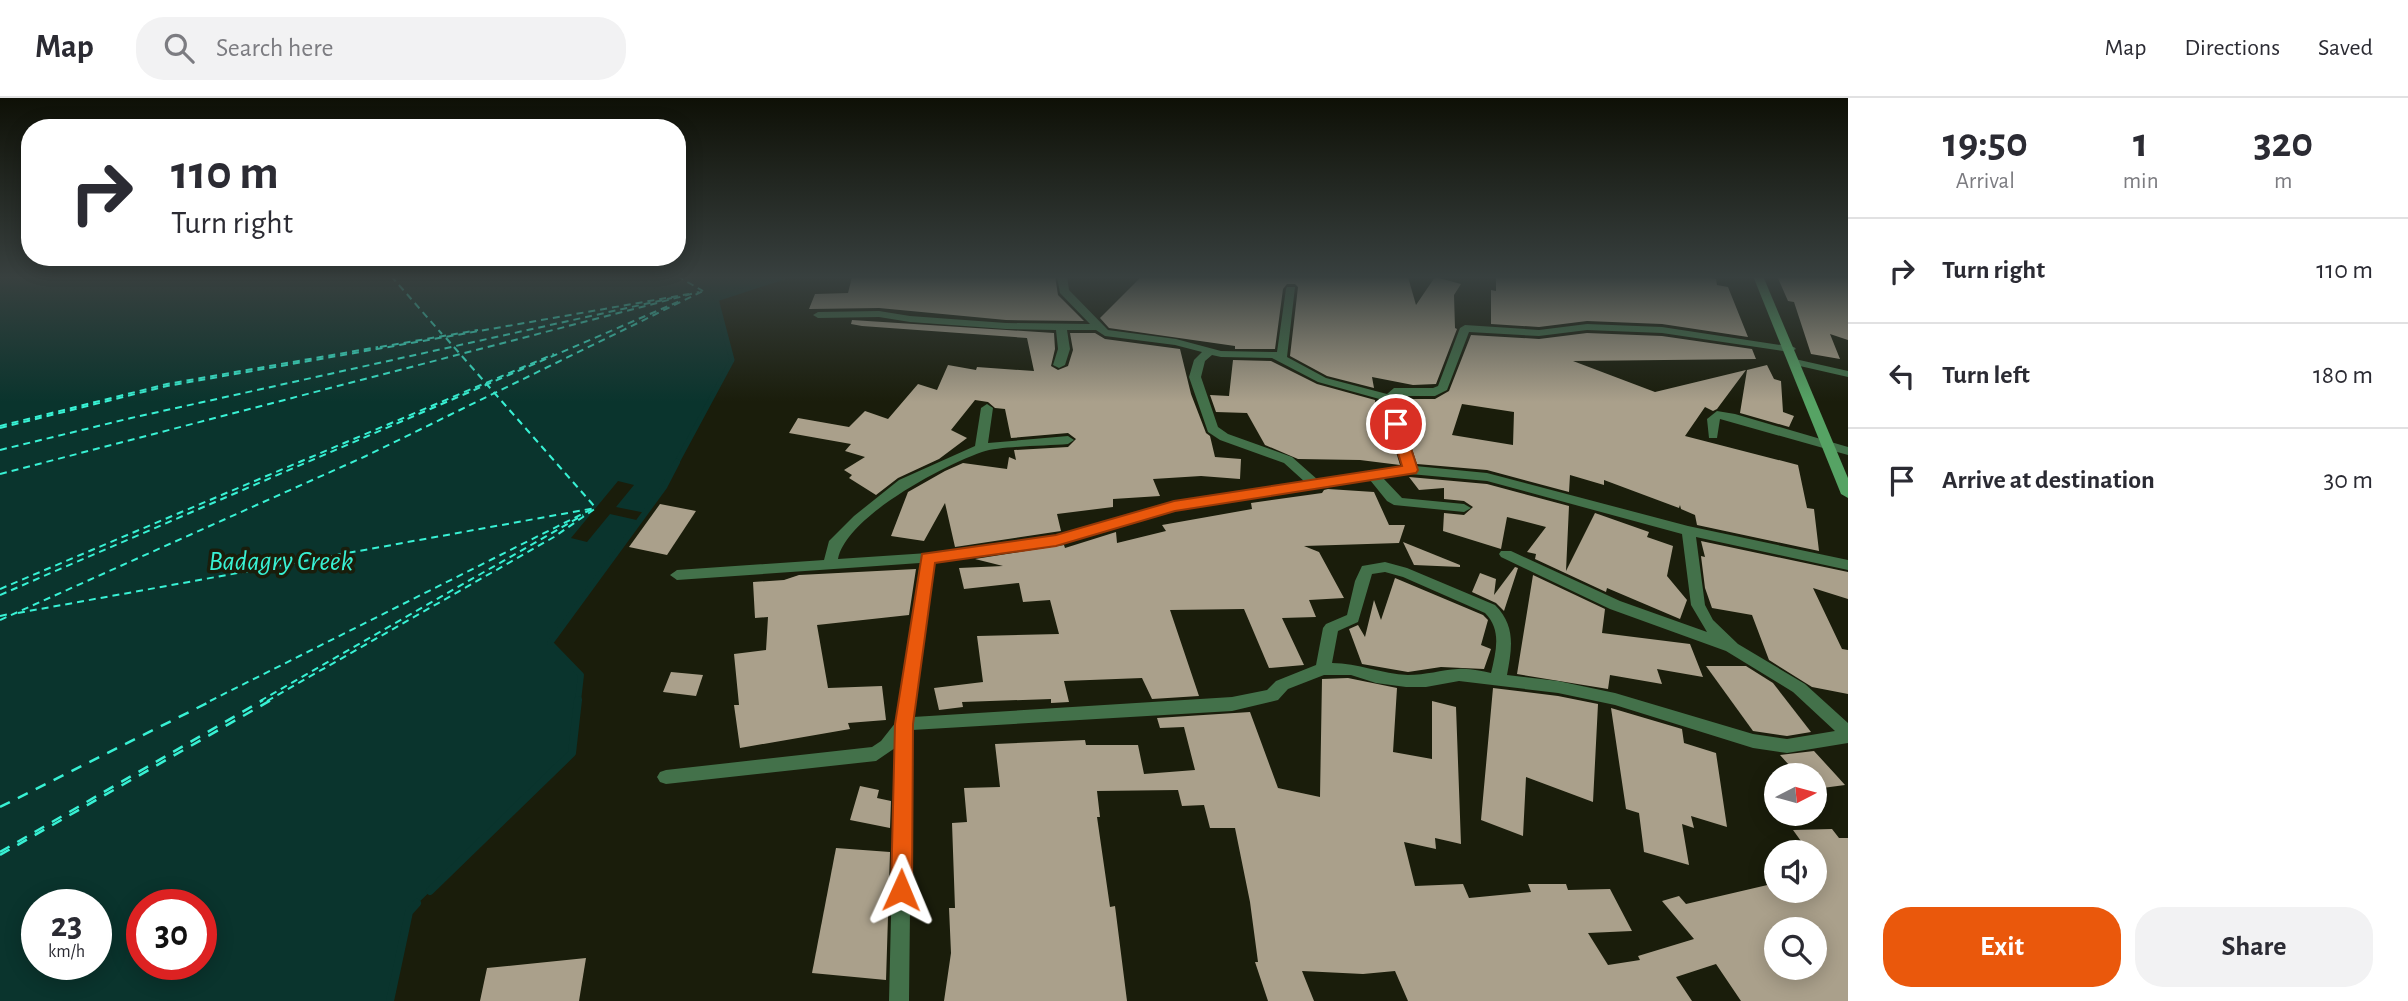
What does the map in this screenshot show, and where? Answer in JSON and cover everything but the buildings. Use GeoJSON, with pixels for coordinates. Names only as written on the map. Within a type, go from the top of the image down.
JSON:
{"type":"FeatureCollection","features":[{"type":"Feature","properties":{"kind":"main road"},"geometry":{"type":"LineString","coordinates":[[1776,318],[1848,494]]}},
{"type":"Feature","properties":{"kind":"street"},"geometry":{"type":"LineString","coordinates":[[913,318],[944,322],[1097,327]]}},
{"type":"Feature","properties":{"kind":"street"},"geometry":{"type":"LineString","coordinates":[[1090,318],[1105,333],[1177,342],[1233,355],[1282,357],[1322,380],[1390,398]]}},
{"type":"Feature","properties":{"kind":"street"},"geometry":{"type":"LineString","coordinates":[[1282,357],[1287,318]]}},
{"type":"Feature","properties":{"kind":"street"},"geometry":{"type":"LineString","coordinates":[[1059,365],[1064,349],[1062,327]]}},
{"type":"Feature","properties":{"kind":"street"},"geometry":{"type":"LineString","coordinates":[[1410,470],[1388,401],[1394,392],[1435,392],[1443,388],[1465,328],[1539,333],[1587,327],[1649,329],[1790,349]]}},
{"type":"Feature","properties":{"kind":"street"},"geometry":{"type":"LineString","coordinates":[[1210,351],[1200,360],[1195,377],[1212,429],[1224,437],[1288,460],[1314,483]]}},
{"type":"Feature","properties":{"kind":"street"},"geometry":{"type":"LineString","coordinates":[[1795,362],[1848,374]]}},
{"type":"Feature","properties":{"kind":"street"},"geometry":{"type":"LineString","coordinates":[[981,448],[987,408]]}},
{"type":"Feature","properties":{"kind":"street"},"geometry":{"type":"LineString","coordinates":[[1713,435],[1713,419],[1717,415],[1765,425],[1848,451]]}},
{"type":"Feature","properties":{"kind":"street"},"geometry":{"type":"LineString","coordinates":[[830,565],[834,544],[859,519],[904,483],[981,448],[1068,440]]}},
{"type":"Feature","properties":{"kind":"street"},"geometry":{"type":"LineString","coordinates":[[677,575],[928,558],[1056,540],[1174,506],[1410,470],[1487,477],[1688,531],[1848,565]]}},
{"type":"Feature","properties":{"kind":"street"},"geometry":{"type":"LineString","coordinates":[[1373,475],[1392,498],[1399,502],[1464,508]]}},
{"type":"Feature","properties":{"kind":"street"},"geometry":{"type":"LineString","coordinates":[[1688,531],[1698,605],[1708,624],[1733,648]]}},
{"type":"Feature","properties":{"kind":"street"},"geometry":{"type":"LineString","coordinates":[[1506,554],[1615,605],[1733,648],[1799,688],[1848,735]]}},
{"type":"Feature","properties":{"kind":"street"},"geometry":{"type":"LineString","coordinates":[[899,1001],[904,724],[928,558]]}},
{"type":"Feature","properties":{"kind":"street"},"geometry":{"type":"LineString","coordinates":[[1323,669],[1331,628],[1353,618],[1359,603],[1361,581],[1367,570],[1385,567],[1407,573],[1490,609],[1500,617],[1506,630],[1499,678]]}},
{"type":"Feature","properties":{"kind":"street"},"geometry":{"type":"LineString","coordinates":[[666,777],[876,754],[887,746],[904,724],[1232,704],[1272,695],[1282,685],[1323,669],[1351,670],[1406,681],[1426,681],[1459,675],[1499,678],[1615,699],[1753,741],[1787,746],[1848,735]]}},
{"type":"Feature","properties":{"kind":"water","name":"Badagry Creek"},"geometry":{"type":"Polygon","coordinates":[[[0,318],[721,318],[732,360],[664,487],[550,642],[581,675],[572,753],[409,912],[390,1001],[0,1001],[0,318]]]}},
{"type":"Feature","properties":{"kind":"pier"},"geometry":{"type":"Polygon","coordinates":[[[618,481],[634,485],[616,507],[646,513],[641,521],[610,514],[587,542],[571,538],[618,481]]]}},
{"type":"Feature","properties":{"kind":"waterway"},"geometry":{"type":"LineString","coordinates":[[676,464],[732,360],[721,318]]}},
{"type":"Feature","properties":{"kind":"waterway"},"geometry":{"type":"LineString","coordinates":[[578,701],[581,675],[550,643],[664,487],[677,462]]}},
{"type":"Feature","properties":{"kind":"waterway"},"geometry":{"type":"LineString","coordinates":[[430,891],[572,753],[578,700]]}},
{"type":"Feature","properties":{"kind":"waterway"},"geometry":{"type":"LineString","coordinates":[[390,1001],[409,912],[417,903]]}},
{"type":"Feature","properties":{"kind":"ferry route"},"geometry":{"type":"LineString","coordinates":[[428,318],[442,334]]}},
{"type":"Feature","properties":{"kind":"ferry route"},"geometry":{"type":"LineString","coordinates":[[0,428],[167,386],[552,318]]}},
{"type":"Feature","properties":{"kind":"ferry route"},"geometry":{"type":"LineString","coordinates":[[453,346],[581,318]]}},
{"type":"Feature","properties":{"kind":"ferry route"},"geometry":{"type":"LineString","coordinates":[[460,354],[599,318]]}},
{"type":"Feature","properties":{"kind":"ferry route"},"geometry":{"type":"LineString","coordinates":[[487,384],[640,318]]}},
{"type":"Feature","properties":{"kind":"ferry route"},"geometry":{"type":"LineString","coordinates":[[495,393],[648,318]]}},
{"type":"Feature","properties":{"kind":"ferry route"},"geometry":{"type":"LineString","coordinates":[[380,347],[478,330]]}},
{"type":"Feature","properties":{"kind":"ferry route"},"geometry":{"type":"LineString","coordinates":[[446,338],[453,346]]}},
{"type":"Feature","properties":{"kind":"ferry route"},"geometry":{"type":"LineString","coordinates":[[0,450],[453,346]]}},
{"type":"Feature","properties":{"kind":"ferry route"},"geometry":{"type":"LineString","coordinates":[[453,346],[460,354]]}},
{"type":"Feature","properties":{"kind":"ferry route"},"geometry":{"type":"LineString","coordinates":[[0,426],[167,384],[378,347]]}},
{"type":"Feature","properties":{"kind":"ferry route"},"geometry":{"type":"LineString","coordinates":[[0,474],[460,354]]}},
{"type":"Feature","properties":{"kind":"ferry route"},"geometry":{"type":"LineString","coordinates":[[460,354],[486,383]]}},
{"type":"Feature","properties":{"kind":"ferry route"},"geometry":{"type":"LineString","coordinates":[[486,383],[554,354]]}},
{"type":"Feature","properties":{"kind":"ferry route"},"geometry":{"type":"LineString","coordinates":[[0,589],[486,383]]}},
{"type":"Feature","properties":{"kind":"ferry route"},"geometry":{"type":"LineString","coordinates":[[0,595],[487,384]]}},
{"type":"Feature","properties":{"kind":"ferry route"},"geometry":{"type":"LineString","coordinates":[[487,384],[495,393]]}},
{"type":"Feature","properties":{"kind":"ferry route"},"geometry":{"type":"LineString","coordinates":[[0,620],[366,456],[495,393]]}},
{"type":"Feature","properties":{"kind":"ferry route"},"geometry":{"type":"LineString","coordinates":[[495,393],[595,507]]}},
{"type":"Feature","properties":{"kind":"ferry route"},"geometry":{"type":"LineString","coordinates":[[18,613],[595,508]]}},
{"type":"Feature","properties":{"kind":"ferry route"},"geometry":{"type":"LineString","coordinates":[[267,701],[554,537],[596,508]]}},
{"type":"Feature","properties":{"kind":"ferry route"},"geometry":{"type":"LineString","coordinates":[[210,701],[592,509]]}},
{"type":"Feature","properties":{"kind":"ferry route"},"geometry":{"type":"LineString","coordinates":[[260,701],[583,515]]}},
{"type":"Feature","properties":{"kind":"ferry route"},"geometry":{"type":"LineString","coordinates":[[0,616],[9,614]]}},
{"type":"Feature","properties":{"kind":"ferry route"},"geometry":{"type":"LineString","coordinates":[[0,807],[213,700]]}},
{"type":"Feature","properties":{"kind":"ferry route"},"geometry":{"type":"LineString","coordinates":[[0,852],[263,700]]}},
{"type":"Feature","properties":{"kind":"ferry route"},"geometry":{"type":"LineString","coordinates":[[0,855],[271,700]]}},
{"type":"Feature","properties":{"kind":"route"},"geometry":{"type":"LineString","coordinates":[[901,890],[904,724],[928,558],[1056,540],[1174,506],[1410,470],[1396,424]]}}]}
